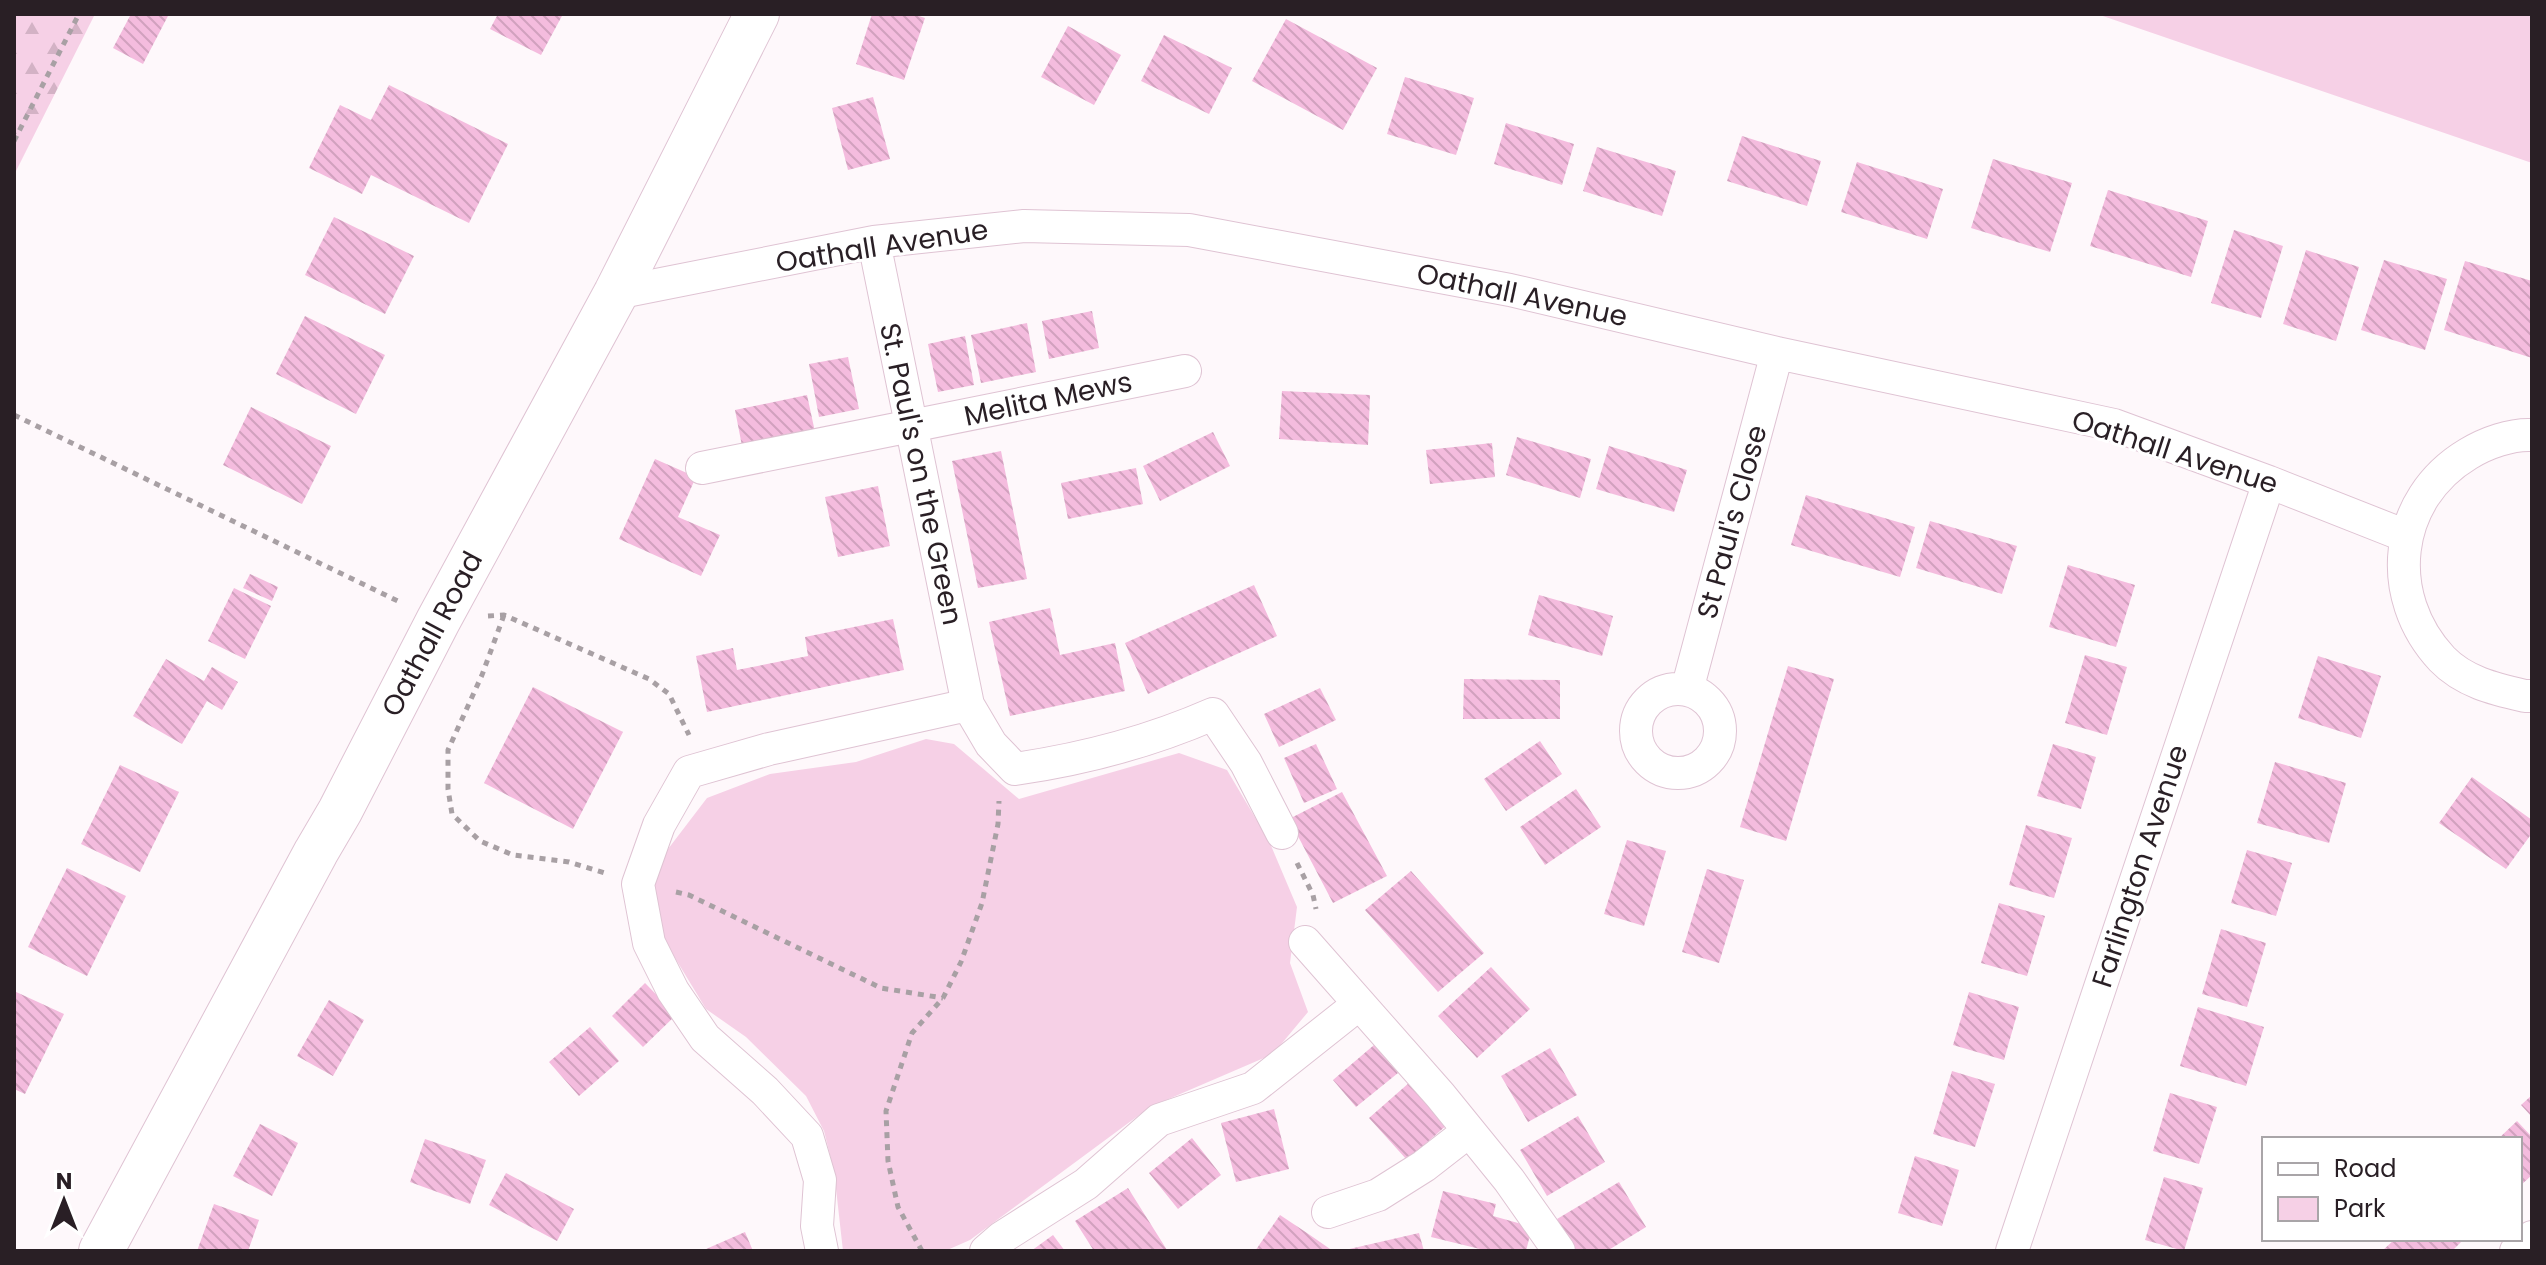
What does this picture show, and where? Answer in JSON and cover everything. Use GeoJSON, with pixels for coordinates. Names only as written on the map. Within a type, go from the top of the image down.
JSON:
{"type":"FeatureCollection","features":[{"type":"Feature","properties":{"kind":"main road","name":"Oathall Road"},"geometry":{"type":"LineString","coordinates":[[101,1251],[616,293],[757,14]]}},
{"type":"Feature","properties":{"kind":"street","name":"Oathall Avenue"},"geometry":{"type":"LineString","coordinates":[[616,293],[874,242],[1024,226],[1189,230],[1510,290],[1777,353],[2114,425],[2406,536]]}},
{"type":"Feature","properties":{"kind":"street","name":"St. Paul's on the Green"},"geometry":{"type":"LineString","coordinates":[[874,242],[968,705],[999,752]]}},
{"type":"Feature","properties":{"kind":"street","name":"St Paul's Close"},"geometry":{"type":"LineString","coordinates":[[1687,690],[1777,353]]}},
{"type":"Feature","properties":{"kind":"street","name":"Melita Mews"},"geometry":{"type":"LineString","coordinates":[[702,468],[1185,371]]}},
{"type":"Feature","properties":{"kind":"street"},"geometry":{"type":"LineString","coordinates":[[2532,435],[2484,445],[2448,466],[2421,498],[2406,536],[2403,581],[2417,625],[2443,661],[2481,686],[2532,696]]}},
{"type":"Feature","properties":{"kind":"street","name":"Farlington Avenue"},"geometry":{"type":"LineString","coordinates":[[2012,1251],[2269,482]]}},
{"type":"Feature","properties":{"kind":"street"},"geometry":{"type":"LineString","coordinates":[[822,1251],[817,1226],[820,1180],[807,1136],[765,1091],[705,1038],[673,991],[649,943],[638,884],[659,825],[689,772],[769,749],[968,705]]}},
{"type":"Feature","properties":{"kind":"street"},"geometry":{"type":"LineString","coordinates":[[999,752],[1015,769],[1044,765],[1098,754],[1175,731],[1213,714],[1246,763],[1282,833]]}},
{"type":"Feature","properties":{"kind":"street"},"geometry":{"type":"LineString","coordinates":[[1305,942],[1469,1131],[1509,1180],[1559,1251]]}},
{"type":"Feature","properties":{"kind":"street"},"geometry":{"type":"LineString","coordinates":[[986,1251],[1001,1238],[1086,1184],[1159,1120],[1253,1088],[1359,1004]]}},
{"type":"Feature","properties":{"kind":"street"},"geometry":{"type":"LineString","coordinates":[[1328,1212],[1378,1195],[1424,1166],[1469,1131]]}},
{"type":"Feature","properties":{"kind":"street"},"geometry":{"type":"LineString","coordinates":[[2516,1251],[2532,1237]]}},
{"type":"Feature","properties":{"kind":"path"},"geometry":{"type":"LineString","coordinates":[[14,141],[79,14]]}},
{"type":"Feature","properties":{"kind":"path"},"geometry":{"type":"LineString","coordinates":[[14,415],[438,621],[504,615],[649,679],[669,694],[682,716],[702,769]]}},
{"type":"Feature","properties":{"kind":"path"},"geometry":{"type":"LineString","coordinates":[[922,1251],[898,1207],[888,1161],[886,1111],[912,1033],[943,998],[961,962],[982,903],[998,824],[999,752]]}},
{"type":"Feature","properties":{"kind":"path"},"geometry":{"type":"LineString","coordinates":[[1282,833],[1313,895],[1319,920],[1305,942]]}},
{"type":"Feature","properties":{"kind":"green space"},"geometry":{"type":"Polygon","coordinates":[[[14,14],[95,14],[14,175],[14,14]]]}},
{"type":"Feature","properties":{"kind":"green space"},"geometry":{"type":"Polygon","coordinates":[[[2097,14],[2532,14],[2532,163],[2097,14]]]}},
{"type":"Feature","properties":{"kind":"green space"},"geometry":{"type":"Polygon","coordinates":[[[926,739],[954,744],[1019,799],[1179,753],[1227,770],[1269,841],[1297,907],[1290,963],[1308,1012],[1273,1054],[1150,1107],[970,1240],[945,1251],[843,1251],[834,1171],[824,1131],[806,1096],[746,1037],[706,1009],[666,943],[652,898],[652,870],[707,798],[770,774],[856,762],[926,739]]]}},
{"type":"Feature","properties":{"kind":"building"},"geometry":{"type":"Polygon","coordinates":[[[131,14],[169,14],[143,64],[113,48],[131,14]]]}},
{"type":"Feature","properties":{"kind":"building"},"geometry":{"type":"Polygon","coordinates":[[[498,14],[563,14],[541,55],[490,29],[498,14]]]}},
{"type":"Feature","properties":{"kind":"building"},"geometry":{"type":"Polygon","coordinates":[[[872,14],[913,14],[925,18],[904,80],[856,64],[872,14]]]}},
{"type":"Feature","properties":{"kind":"building"},"geometry":{"type":"Polygon","coordinates":[[[1286,19],[1377,68],[1343,130],[1252,81],[1286,19]]]}},
{"type":"Feature","properties":{"kind":"building"},"geometry":{"type":"Polygon","coordinates":[[[1068,26],[1121,55],[1094,105],[1041,77],[1068,26]]]}},
{"type":"Feature","properties":{"kind":"building"},"geometry":{"type":"Polygon","coordinates":[[[1164,35],[1232,68],[1209,114],[1141,81],[1164,35]]]}},
{"type":"Feature","properties":{"kind":"building"},"geometry":{"type":"Polygon","coordinates":[[[1405,77],[1474,98],[1456,155],[1387,134],[1405,77]]]}},
{"type":"Feature","properties":{"kind":"building"},"geometry":{"type":"Polygon","coordinates":[[[389,85],[508,144],[469,223],[371,175],[362,194],[309,168],[340,105],[371,120],[389,85]]]}},
{"type":"Feature","properties":{"kind":"building"},"geometry":{"type":"Polygon","coordinates":[[[873,97],[890,159],[848,170],[832,108],[873,97]]]}},
{"type":"Feature","properties":{"kind":"building"},"geometry":{"type":"Polygon","coordinates":[[[1506,123],[1574,144],[1562,185],[1494,164],[1506,123]]]}},
{"type":"Feature","properties":{"kind":"building"},"geometry":{"type":"Polygon","coordinates":[[[1742,136],[1821,161],[1807,206],[1727,181],[1742,136]]]}},
{"type":"Feature","properties":{"kind":"building"},"geometry":{"type":"Polygon","coordinates":[[[1597,147],[1676,171],[1662,216],[1583,191],[1597,147]]]}},
{"type":"Feature","properties":{"kind":"building"},"geometry":{"type":"Polygon","coordinates":[[[1993,159],[2072,183],[2050,252],[1971,228],[1993,159]]]}},
{"type":"Feature","properties":{"kind":"building"},"geometry":{"type":"Polygon","coordinates":[[[1857,162],[1943,189],[1927,239],[1841,212],[1857,162]]]}},
{"type":"Feature","properties":{"kind":"building"},"geometry":{"type":"Polygon","coordinates":[[[2108,190],[2208,221],[2191,277],[2090,246],[2108,190]]]}},
{"type":"Feature","properties":{"kind":"building"},"geometry":{"type":"Polygon","coordinates":[[[334,217],[414,256],[385,314],[305,275],[334,217]]]}},
{"type":"Feature","properties":{"kind":"building"},"geometry":{"type":"Polygon","coordinates":[[[2234,230],[2283,246],[2261,318],[2211,303],[2234,230]]]}},
{"type":"Feature","properties":{"kind":"building"},"geometry":{"type":"Polygon","coordinates":[[[2306,250],[2359,267],[2336,341],[2283,324],[2306,250]]]}},
{"type":"Feature","properties":{"kind":"building"},"geometry":{"type":"Polygon","coordinates":[[[2384,260],[2447,279],[2425,350],[2361,330],[2384,260]]]}},
{"type":"Feature","properties":{"kind":"building"},"geometry":{"type":"Polygon","coordinates":[[[2465,261],[2532,281],[2532,358],[2444,330],[2465,261]]]}},
{"type":"Feature","properties":{"kind":"building"},"geometry":{"type":"Polygon","coordinates":[[[1092,311],[1099,348],[1049,359],[1042,321],[1092,311]]]}},
{"type":"Feature","properties":{"kind":"building"},"geometry":{"type":"Polygon","coordinates":[[[305,316],[385,355],[356,414],[276,374],[305,316]]]}},
{"type":"Feature","properties":{"kind":"building"},"geometry":{"type":"Polygon","coordinates":[[[1027,323],[1036,372],[981,383],[971,335],[1027,323]]]}},
{"type":"Feature","properties":{"kind":"building"},"geometry":{"type":"Polygon","coordinates":[[[965,336],[974,385],[938,392],[928,344],[965,336]]]}},
{"type":"Feature","properties":{"kind":"building"},"geometry":{"type":"Polygon","coordinates":[[[848,357],[859,409],[819,417],[809,364],[848,357]]]}},
{"type":"Feature","properties":{"kind":"building"},"geometry":{"type":"Polygon","coordinates":[[[1282,391],[1370,395],[1368,445],[1279,439],[1282,391]]]}},
{"type":"Feature","properties":{"kind":"building"},"geometry":{"type":"Polygon","coordinates":[[[807,395],[815,432],[742,446],[735,410],[807,395]]]}},
{"type":"Feature","properties":{"kind":"building"},"geometry":{"type":"Polygon","coordinates":[[[251,407],[331,446],[302,504],[223,465],[251,407]]]}},
{"type":"Feature","properties":{"kind":"building"},"geometry":{"type":"Polygon","coordinates":[[[1213,432],[1230,466],[1160,501],[1143,466],[1213,432]]]}},
{"type":"Feature","properties":{"kind":"building"},"geometry":{"type":"Polygon","coordinates":[[[1517,437],[1591,459],[1580,498],[1506,475],[1517,437]]]}},
{"type":"Feature","properties":{"kind":"building"},"geometry":{"type":"Polygon","coordinates":[[[1492,443],[1495,477],[1430,484],[1426,450],[1492,443]]]}},
{"type":"Feature","properties":{"kind":"building"},"geometry":{"type":"Polygon","coordinates":[[[1609,446],[1687,470],[1674,512],[1596,489],[1609,446]]]}},
{"type":"Feature","properties":{"kind":"building"},"geometry":{"type":"Polygon","coordinates":[[[1001,451],[1027,579],[978,588],[952,461],[1001,451]]]}},
{"type":"Feature","properties":{"kind":"building"},"geometry":{"type":"Polygon","coordinates":[[[655,459],[696,477],[678,517],[720,535],[701,576],[619,539],[655,459]]]}},
{"type":"Feature","properties":{"kind":"building"},"geometry":{"type":"Polygon","coordinates":[[[1136,468],[1143,504],[1068,519],[1061,483],[1136,468]]]}},
{"type":"Feature","properties":{"kind":"building"},"geometry":{"type":"Polygon","coordinates":[[[878,486],[890,546],[838,557],[825,497],[878,486]]]}},
{"type":"Feature","properties":{"kind":"building"},"geometry":{"type":"Polygon","coordinates":[[[1806,495],[1915,527],[1900,577],[1791,545],[1806,495]]]}},
{"type":"Feature","properties":{"kind":"building"},"geometry":{"type":"Polygon","coordinates":[[[1930,521],[2017,546],[2002,594],[1916,568],[1930,521]]]}},
{"type":"Feature","properties":{"kind":"building"},"geometry":{"type":"Polygon","coordinates":[[[2068,565],[2135,585],[2116,647],[2049,627],[2068,565]]]}},
{"type":"Feature","properties":{"kind":"building"},"geometry":{"type":"Polygon","coordinates":[[[250,574],[278,587],[272,601],[243,588],[250,574]]]}},
{"type":"Feature","properties":{"kind":"building"},"geometry":{"type":"Polygon","coordinates":[[[1254,585],[1277,636],[1148,694],[1125,643],[1254,585]]]}},
{"type":"Feature","properties":{"kind":"building"},"geometry":{"type":"Polygon","coordinates":[[[234,588],[271,606],[245,659],[208,641],[234,588]]]}},
{"type":"Feature","properties":{"kind":"building"},"geometry":{"type":"Polygon","coordinates":[[[1539,595],[1613,616],[1602,656],[1528,635],[1539,595]]]}},
{"type":"Feature","properties":{"kind":"building"},"geometry":{"type":"Polygon","coordinates":[[[1050,608],[1060,655],[1115,643],[1125,691],[1010,716],[989,622],[1050,608]]]}},
{"type":"Feature","properties":{"kind":"building"},"geometry":{"type":"Polygon","coordinates":[[[893,619],[904,670],[707,712],[696,656],[733,648],[737,670],[808,656],[805,637],[893,619]]]}},
{"type":"Feature","properties":{"kind":"building"},"geometry":{"type":"Polygon","coordinates":[[[2085,655],[2127,667],[2107,735],[2065,723],[2085,655]]]}},
{"type":"Feature","properties":{"kind":"building"},"geometry":{"type":"Polygon","coordinates":[[[2318,656],[2381,676],[2361,738],[2298,718],[2318,656]]]}},
{"type":"Feature","properties":{"kind":"building"},"geometry":{"type":"Polygon","coordinates":[[[166,659],[204,681],[212,667],[238,682],[222,710],[207,701],[182,744],[133,716],[166,659]]]}},
{"type":"Feature","properties":{"kind":"building"},"geometry":{"type":"Polygon","coordinates":[[[1788,666],[1834,679],[1786,841],[1740,827],[1788,666]]]}},
{"type":"Feature","properties":{"kind":"building"},"geometry":{"type":"Polygon","coordinates":[[[1464,679],[1560,680],[1560,719],[1463,719],[1464,679]]]}},
{"type":"Feature","properties":{"kind":"building"},"geometry":{"type":"Polygon","coordinates":[[[533,687],[623,732],[573,829],[484,783],[533,687]]]}},
{"type":"Feature","properties":{"kind":"building"},"geometry":{"type":"Polygon","coordinates":[[[1320,688],[1336,720],[1279,747],[1264,714],[1320,688]]]}},
{"type":"Feature","properties":{"kind":"building"},"geometry":{"type":"Polygon","coordinates":[[[1540,741],[1562,774],[1506,811],[1484,779],[1540,741]]]}},
{"type":"Feature","properties":{"kind":"building"},"geometry":{"type":"Polygon","coordinates":[[[1316,744],[1337,789],[1304,803],[1284,758],[1316,744]]]}},
{"type":"Feature","properties":{"kind":"building"},"geometry":{"type":"Polygon","coordinates":[[[2053,744],[2096,757],[2081,809],[2037,796],[2053,744]]]}},
{"type":"Feature","properties":{"kind":"building"},"geometry":{"type":"Polygon","coordinates":[[[2275,762],[2346,783],[2329,843],[2257,823],[2275,762]]]}},
{"type":"Feature","properties":{"kind":"building"},"geometry":{"type":"Polygon","coordinates":[[[120,765],[179,792],[140,872],[81,844],[120,765]]]}},
{"type":"Feature","properties":{"kind":"building"},"geometry":{"type":"Polygon","coordinates":[[[2472,777],[2532,820],[2532,833],[2506,869],[2439,823],[2472,777]]]}},
{"type":"Feature","properties":{"kind":"building"},"geometry":{"type":"Polygon","coordinates":[[[1576,789],[1601,827],[1545,865],[1520,827],[1576,789]]]}},
{"type":"Feature","properties":{"kind":"building"},"geometry":{"type":"Polygon","coordinates":[[[1342,792],[1387,876],[1333,903],[1289,819],[1342,792]]]}},
{"type":"Feature","properties":{"kind":"building"},"geometry":{"type":"Polygon","coordinates":[[[2026,825],[2072,838],[2054,898],[2009,885],[2026,825]]]}},
{"type":"Feature","properties":{"kind":"building"},"geometry":{"type":"Polygon","coordinates":[[[1627,840],[1666,851],[1644,926],[1604,914],[1627,840]]]}},
{"type":"Feature","properties":{"kind":"building"},"geometry":{"type":"Polygon","coordinates":[[[2247,850],[2292,863],[2276,916],[2231,903],[2247,850]]]}},
{"type":"Feature","properties":{"kind":"building"},"geometry":{"type":"Polygon","coordinates":[[[67,868],[126,896],[87,976],[28,947],[67,868]]]}},
{"type":"Feature","properties":{"kind":"building"},"geometry":{"type":"Polygon","coordinates":[[[1707,869],[1744,880],[1719,963],[1682,952],[1707,869]]]}},
{"type":"Feature","properties":{"kind":"building"},"geometry":{"type":"Polygon","coordinates":[[[1411,871],[1484,953],[1438,992],[1365,910],[1411,871]]]}},
{"type":"Feature","properties":{"kind":"building"},"geometry":{"type":"Polygon","coordinates":[[[1999,903],[2045,916],[2027,976],[1981,963],[1999,903]]]}},
{"type":"Feature","properties":{"kind":"building"},"geometry":{"type":"Polygon","coordinates":[[[2221,929],[2266,943],[2247,1007],[2202,994],[2221,929]]]}},
{"type":"Feature","properties":{"kind":"building"},"geometry":{"type":"Polygon","coordinates":[[[1491,967],[1530,1009],[1477,1058],[1438,1016],[1491,967]]]}},
{"type":"Feature","properties":{"kind":"building"},"geometry":{"type":"Polygon","coordinates":[[[645,983],[676,1015],[643,1047],[612,1016],[645,983]]]}},
{"type":"Feature","properties":{"kind":"building"},"geometry":{"type":"Polygon","coordinates":[[[14,991],[64,1014],[25,1094],[14,1089],[14,991]]]}},
{"type":"Feature","properties":{"kind":"building"},"geometry":{"type":"Polygon","coordinates":[[[1969,992],[2019,1007],[2004,1060],[1953,1045],[1969,992]]]}},
{"type":"Feature","properties":{"kind":"building"},"geometry":{"type":"Polygon","coordinates":[[[329,1000],[364,1020],[333,1076],[297,1056],[329,1000]]]}},
{"type":"Feature","properties":{"kind":"building"},"geometry":{"type":"Polygon","coordinates":[[[2198,1007],[2264,1027],[2246,1086],[2180,1066],[2198,1007]]]}},
{"type":"Feature","properties":{"kind":"building"},"geometry":{"type":"Polygon","coordinates":[[[590,1027],[619,1061],[579,1096],[549,1062],[590,1027]]]}},
{"type":"Feature","properties":{"kind":"building"},"geometry":{"type":"Polygon","coordinates":[[[1374,1045],[1398,1073],[1356,1107],[1333,1080],[1374,1045]]]}},
{"type":"Feature","properties":{"kind":"building"},"geometry":{"type":"Polygon","coordinates":[[[1550,1048],[1577,1095],[1528,1122],[1501,1076],[1550,1048]]]}},
{"type":"Feature","properties":{"kind":"building"},"geometry":{"type":"Polygon","coordinates":[[[1952,1071],[1995,1084],[1975,1147],[1933,1134],[1952,1071]]]}},
{"type":"Feature","properties":{"kind":"building"},"geometry":{"type":"Polygon","coordinates":[[[1410,1082],[1448,1124],[1407,1160],[1369,1118],[1410,1082]]]}},
{"type":"Feature","properties":{"kind":"building"},"geometry":{"type":"Polygon","coordinates":[[[2170,1093],[2217,1107],[2199,1164],[2153,1151],[2170,1093]]]}},
{"type":"Feature","properties":{"kind":"building"},"geometry":{"type":"Polygon","coordinates":[[[2532,1095],[2532,1117],[2521,1105],[2532,1095]]]}},
{"type":"Feature","properties":{"kind":"building"},"geometry":{"type":"Polygon","coordinates":[[[1274,1109],[1289,1169],[1236,1182],[1221,1123],[1274,1109]]]}},
{"type":"Feature","properties":{"kind":"building"},"geometry":{"type":"Polygon","coordinates":[[[1578,1116],[1605,1162],[1547,1196],[1520,1150],[1578,1116]]]}},
{"type":"Feature","properties":{"kind":"building"},"geometry":{"type":"Polygon","coordinates":[[[2517,1121],[2532,1137],[2532,1175],[2522,1184],[2522,1137],[2500,1137],[2517,1121]]]}},
{"type":"Feature","properties":{"kind":"building"},"geometry":{"type":"Polygon","coordinates":[[[260,1124],[298,1143],[272,1196],[233,1176],[260,1124]]]}},
{"type":"Feature","properties":{"kind":"building"},"geometry":{"type":"Polygon","coordinates":[[[1192,1138],[1221,1175],[1178,1209],[1149,1173],[1192,1138]]]}},
{"type":"Feature","properties":{"kind":"building"},"geometry":{"type":"Polygon","coordinates":[[[425,1139],[486,1160],[470,1204],[410,1182],[425,1139]]]}},
{"type":"Feature","properties":{"kind":"building"},"geometry":{"type":"Polygon","coordinates":[[[1915,1156],[1959,1170],[1942,1226],[1898,1213],[1915,1156]]]}},
{"type":"Feature","properties":{"kind":"building"},"geometry":{"type":"Polygon","coordinates":[[[506,1173],[574,1209],[557,1241],[489,1205],[506,1173]]]}},
{"type":"Feature","properties":{"kind":"building"},"geometry":{"type":"Polygon","coordinates":[[[2164,1177],[2203,1188],[2184,1251],[2145,1240],[2164,1177]]]}},
{"type":"Feature","properties":{"kind":"building"},"geometry":{"type":"Polygon","coordinates":[[[1619,1182],[1646,1227],[1607,1251],[1576,1251],[1557,1219],[1619,1182]]]}},
{"type":"Feature","properties":{"kind":"building"},"geometry":{"type":"Polygon","coordinates":[[[1128,1188],[1167,1250],[1094,1251],[1075,1221],[1128,1188]]]}},
{"type":"Feature","properties":{"kind":"building"},"geometry":{"type":"Polygon","coordinates":[[[1443,1191],[1496,1204],[1493,1216],[1532,1227],[1526,1251],[1488,1251],[1431,1237],[1443,1191]]]}},
{"type":"Feature","properties":{"kind":"building"},"geometry":{"type":"Polygon","coordinates":[[[214,1204],[259,1220],[248,1251],[197,1251],[214,1204]]]}},
{"type":"Feature","properties":{"kind":"building"},"geometry":{"type":"Polygon","coordinates":[[[1280,1215],[1307,1233],[1333,1251],[1255,1251],[1280,1215]]]}},
{"type":"Feature","properties":{"kind":"building"},"geometry":{"type":"Polygon","coordinates":[[[745,1232],[753,1251],[706,1249],[745,1232]]]}},
{"type":"Feature","properties":{"kind":"building"},"geometry":{"type":"Polygon","coordinates":[[[1419,1233],[1424,1251],[1345,1251],[1345,1250],[1419,1233]]]}},
{"type":"Feature","properties":{"kind":"building"},"geometry":{"type":"Polygon","coordinates":[[[1053,1235],[1065,1251],[1031,1251],[1053,1235]]]}},
{"type":"Feature","properties":{"kind":"building"},"geometry":{"type":"Polygon","coordinates":[[[2393,1241],[2462,1241],[2452,1251],[2382,1251],[2393,1241]]]}}]}
